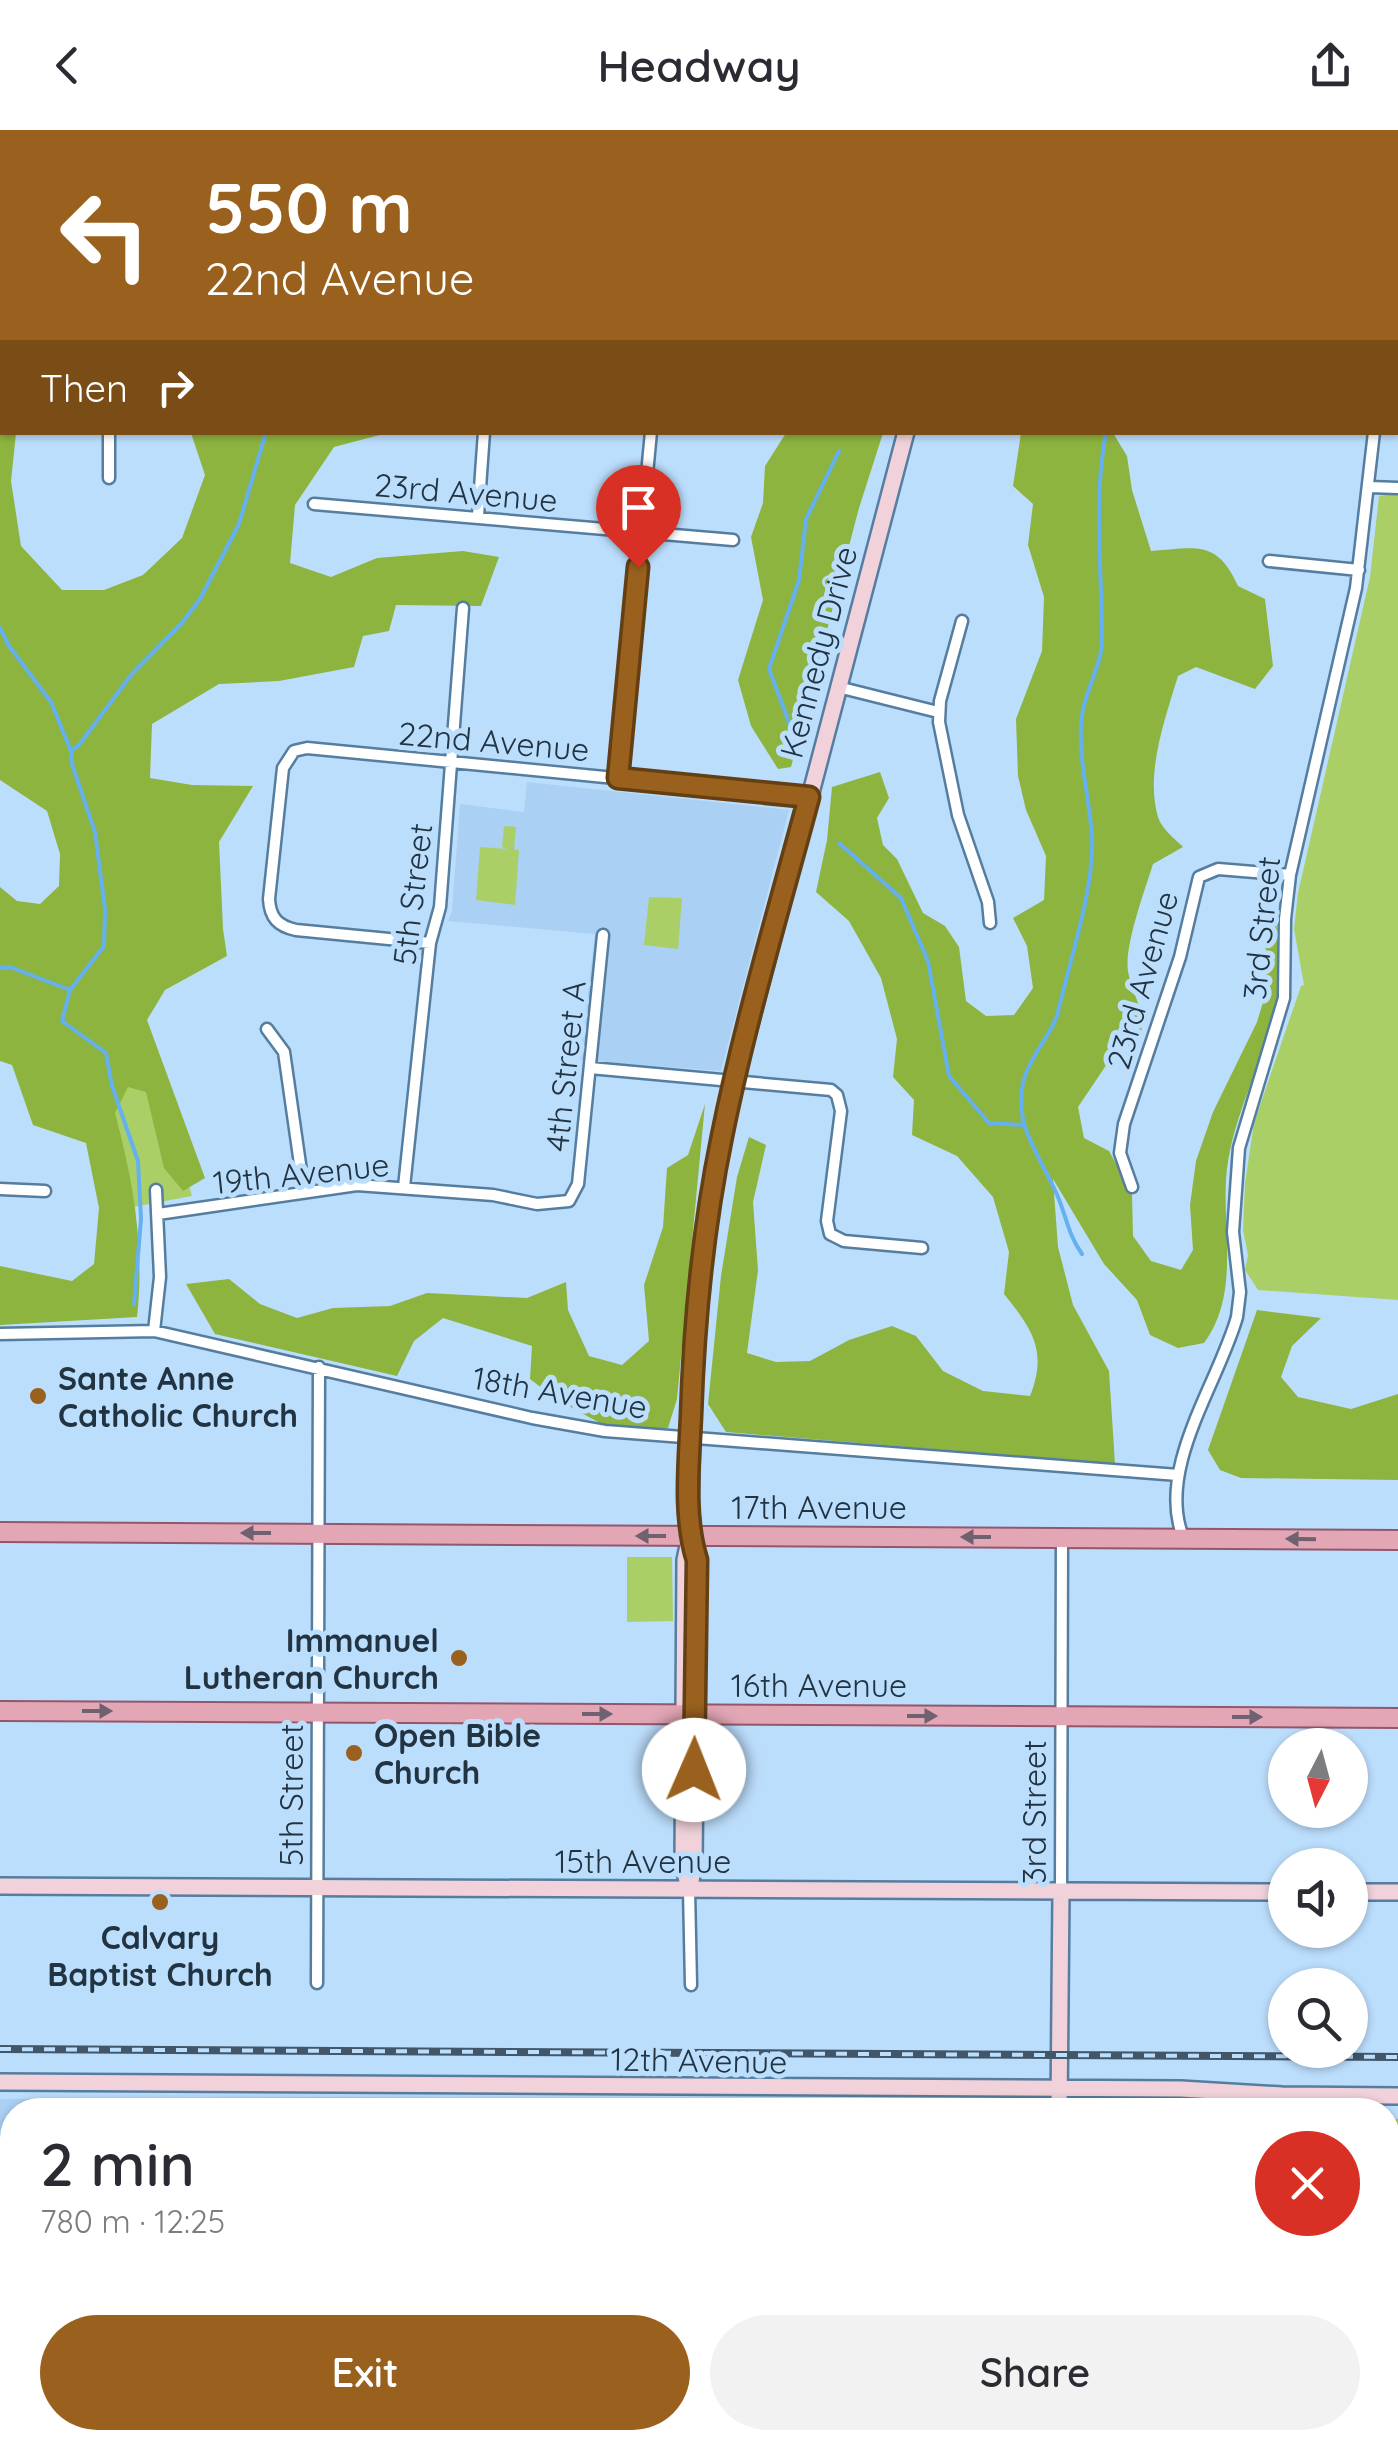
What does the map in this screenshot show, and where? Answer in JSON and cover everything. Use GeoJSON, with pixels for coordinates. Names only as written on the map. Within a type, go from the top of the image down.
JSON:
{"type":"FeatureCollection","features":[{"type":"Feature","properties":{"kind":"main road","name":"17th Avenue"},"geometry":{"type":"LineString","coordinates":[[0,1532],[1398,1540]]}},
{"type":"Feature","properties":{"kind":"main road","name":"16th Avenue"},"geometry":{"type":"LineString","coordinates":[[0,1711],[1398,1718]]}},
{"type":"Feature","properties":{"kind":"street"},"geometry":{"type":"LineString","coordinates":[[109,478],[110,435]]}},
{"type":"Feature","properties":{"kind":"street"},"geometry":{"type":"LineString","coordinates":[[478,516],[484,435]]}},
{"type":"Feature","properties":{"kind":"street"},"geometry":{"type":"LineString","coordinates":[[618,778],[651,435]]}},
{"type":"Feature","properties":{"kind":"street","name":"Kennedy Drive"},"geometry":{"type":"LineString","coordinates":[[691,1984],[689,1889],[683,1864],[697,1560],[690,1536],[690,1437],[704,1244],[735,1081],[905,435]]}},
{"type":"Feature","properties":{"kind":"street","name":"3rd Street"},"geometry":{"type":"LineString","coordinates":[[1183,1538],[1175,1508],[1178,1475],[1238,1317],[1240,1292],[1233,1232],[1239,1148],[1284,998],[1290,875],[1359,570],[1374,435]]}},
{"type":"Feature","properties":{"kind":"street"},"geometry":{"type":"LineString","coordinates":[[1369,487],[1398,488]]}},
{"type":"Feature","properties":{"kind":"street","name":"23rd Avenue"},"geometry":{"type":"LineString","coordinates":[[314,504],[733,540]]}},
{"type":"Feature","properties":{"kind":"street"},"geometry":{"type":"LineString","coordinates":[[1269,560],[1359,570]]}},
{"type":"Feature","properties":{"kind":"street","name":"5th Street"},"geometry":{"type":"LineString","coordinates":[[404,1187],[430,943],[440,907],[463,608]]}},
{"type":"Feature","properties":{"kind":"street"},"geometry":{"type":"LineString","coordinates":[[962,620],[938,712],[958,815],[988,902],[990,923]]}},
{"type":"Feature","properties":{"kind":"street"},"geometry":{"type":"LineString","coordinates":[[838,686],[938,712]]}},
{"type":"Feature","properties":{"kind":"street","name":"22nd Avenue"},"geometry":{"type":"LineString","coordinates":[[430,943],[296,930],[277,923],[269,911],[269,899],[283,768],[294,751],[308,748],[809,797]]}},
{"type":"Feature","properties":{"kind":"street","name":"23rd Avenue"},"geometry":{"type":"LineString","coordinates":[[1132,1187],[1120,1154],[1124,1124],[1180,956],[1199,877],[1218,869],[1290,875]]}},
{"type":"Feature","properties":{"kind":"street","name":"4th Street A"},"geometry":{"type":"LineString","coordinates":[[569,1201],[578,1184],[604,935]]}},
{"type":"Feature","properties":{"kind":"street"},"geometry":{"type":"LineString","coordinates":[[267,1029],[284,1052],[304,1192]]}},
{"type":"Feature","properties":{"kind":"street"},"geometry":{"type":"LineString","coordinates":[[590,1068],[825,1089],[837,1095],[841,1111],[827,1221],[830,1234],[844,1240],[922,1248]]}},
{"type":"Feature","properties":{"kind":"street","name":"19th Avenue"},"geometry":{"type":"LineString","coordinates":[[158,1214],[357,1186],[493,1195],[537,1204],[569,1201]]}},
{"type":"Feature","properties":{"kind":"street"},"geometry":{"type":"LineString","coordinates":[[0,1189],[46,1191]]}},
{"type":"Feature","properties":{"kind":"street"},"geometry":{"type":"LineString","coordinates":[[154,1331],[160,1277],[156,1190]]}},
{"type":"Feature","properties":{"kind":"street","name":"18th Avenue"},"geometry":{"type":"LineString","coordinates":[[0,1334],[154,1331],[532,1418],[605,1430],[1178,1475]]}},
{"type":"Feature","properties":{"kind":"street","name":"5th Street"},"geometry":{"type":"LineString","coordinates":[[317,1984],[319,1367]]}},
{"type":"Feature","properties":{"kind":"street","name":"3rd Street"},"geometry":{"type":"LineString","coordinates":[[1059,2098],[1062,1537]]}},
{"type":"Feature","properties":{"kind":"street","name":"15th Avenue"},"geometry":{"type":"LineString","coordinates":[[0,1886],[1268,1892]]}},
{"type":"Feature","properties":{"kind":"street"},"geometry":{"type":"LineString","coordinates":[[1368,1892],[1398,1892]]}},
{"type":"Feature","properties":{"kind":"street","name":"12th Avenue"},"geometry":{"type":"LineString","coordinates":[[0,2082],[1059,2088],[1398,2096]]}},
{"type":"Feature","properties":{"kind":"shaded area"},"geometry":{"type":"Polygon","coordinates":[[[527,782],[789,810],[721,1071],[580,1060],[595,934],[448,921],[460,804],[524,812],[527,782]]]}},
{"type":"Feature","properties":{"kind":"shaded area"},"geometry":{"type":"Polygon","coordinates":[[[316,2097],[462,2098],[158,2098],[316,2097]]]}},
{"type":"Feature","properties":{"kind":"green space"},"geometry":{"type":"Polygon","coordinates":[[[0,435],[16,435],[11,481],[21,546],[62,590],[104,590],[143,575],[182,538],[205,475],[192,435],[380,435],[334,447],[295,505],[290,563],[331,577],[377,558],[463,551],[499,557],[481,606],[396,605],[389,631],[363,636],[354,667],[279,681],[219,684],[152,724],[150,778],[192,785],[253,786],[219,842],[227,956],[165,990],[147,1020],[205,1178],[183,1191],[164,1168],[146,1092],[128,1087],[115,1113],[136,1214],[137,1317],[0,1325],[0,1266],[72,1281],[94,1264],[99,1208],[86,1143],[33,1125],[12,1065],[0,1061],[0,887],[17,901],[40,904],[59,886],[60,854],[47,811],[0,780],[0,435]]]}},
{"type":"Feature","properties":{"kind":"green space"},"geometry":{"type":"Polygon","coordinates":[[[785,435],[882,435],[859,508],[791,767],[778,769],[751,726],[738,680],[763,600],[751,537],[763,503],[765,466],[785,435]]]}},
{"type":"Feature","properties":{"kind":"green space"},"geometry":{"type":"Polygon","coordinates":[[[1021,435],[1114,435],[1127,456],[1132,490],[1151,551],[1193,548],[1213,553],[1238,586],[1265,599],[1273,666],[1255,689],[1196,667],[1178,676],[1158,746],[1154,782],[1160,821],[1183,847],[1153,864],[1132,933],[1128,971],[1141,1012],[1140,1039],[1113,1055],[1078,1107],[1084,1138],[1109,1151],[1132,1193],[1133,1236],[1151,1261],[1181,1270],[1193,1250],[1190,1205],[1196,1161],[1213,1112],[1257,1022],[1267,966],[1264,927],[1268,912],[1276,912],[1279,975],[1275,1011],[1229,1158],[1226,1285],[1222,1305],[1204,1343],[1178,1348],[1150,1335],[1137,1300],[1104,1264],[1053,1179],[1058,1247],[1073,1305],[1109,1371],[1115,1464],[726,1432],[708,1404],[721,1276],[737,1177],[749,1137],[766,1145],[753,1202],[758,1270],[747,1353],[776,1362],[810,1361],[849,1340],[892,1326],[916,1336],[943,1371],[983,1391],[1030,1396],[1035,1380],[1034,1341],[1004,1294],[1009,1252],[993,1197],[957,1156],[912,1135],[914,1100],[893,1077],[897,1039],[881,978],[849,921],[816,892],[827,840],[832,787],[880,772],[889,798],[877,818],[883,845],[897,859],[923,913],[945,926],[959,947],[966,1001],[986,1016],[1014,1015],[1033,988],[1027,946],[1013,918],[1044,900],[1046,856],[1026,810],[1018,776],[1016,719],[1042,651],[1044,597],[1028,545],[1033,504],[1013,486],[1021,435]]]}},
{"type":"Feature","properties":{"kind":"green space"},"geometry":{"type":"Polygon","coordinates":[[[1398,493],[1398,1300],[1258,1290],[1245,1270],[1248,1255],[1243,1230],[1254,1123],[1304,985],[1294,929],[1298,893],[1370,577],[1379,496],[1398,493]]]}},
{"type":"Feature","properties":{"kind":"green space"},"geometry":{"type":"Polygon","coordinates":[[[504,826],[516,827],[514,849],[519,850],[515,905],[476,900],[480,847],[507,849],[502,847],[504,826]]]}},
{"type":"Feature","properties":{"kind":"green space"},"geometry":{"type":"Polygon","coordinates":[[[649,897],[682,898],[678,949],[644,945],[649,897]]]}},
{"type":"Feature","properties":{"kind":"green space"},"geometry":{"type":"Polygon","coordinates":[[[144,1024],[192,1196],[133,1207],[91,1032],[144,1024]]]}},
{"type":"Feature","properties":{"kind":"green space"},"geometry":{"type":"Polygon","coordinates":[[[705,1104],[677,1399],[668,1428],[609,1428],[556,1399],[530,1379],[532,1346],[443,1318],[414,1341],[397,1376],[215,1334],[186,1284],[229,1279],[260,1304],[297,1318],[333,1308],[390,1306],[427,1293],[527,1298],[566,1282],[568,1310],[589,1356],[622,1365],[649,1341],[644,1285],[663,1227],[667,1168],[688,1155],[705,1104]]]}},
{"type":"Feature","properties":{"kind":"green space"},"geometry":{"type":"Polygon","coordinates":[[[1257,1310],[1321,1318],[1292,1346],[1281,1377],[1298,1397],[1351,1409],[1398,1394],[1398,1480],[1241,1478],[1220,1470],[1208,1450],[1257,1310]]]}},
{"type":"Feature","properties":{"kind":"green space"},"geometry":{"type":"Polygon","coordinates":[[[627,1557],[672,1557],[673,1621],[627,1622],[627,1557]]]}},
{"type":"Feature","properties":{"kind":"waterway"},"geometry":{"type":"LineString","coordinates":[[71,751],[131,675],[200,599],[239,524],[265,435]]}},
{"type":"Feature","properties":{"kind":"waterway"},"geometry":{"type":"LineString","coordinates":[[1082,1254],[1030,1140],[1021,1095],[1027,1070],[1057,1016],[1080,927],[1092,857],[1081,725],[1101,648],[1099,509],[1106,435]]}},
{"type":"Feature","properties":{"kind":"waterway"},"geometry":{"type":"LineString","coordinates":[[793,733],[769,669],[799,580],[806,519],[839,451]]}},
{"type":"Feature","properties":{"kind":"waterway"},"geometry":{"type":"LineString","coordinates":[[0,628],[51,702],[71,751],[95,832],[105,910],[104,946],[70,990],[62,1021],[106,1053],[112,1086],[138,1161],[141,1219],[134,1304]]}},
{"type":"Feature","properties":{"kind":"waterway"},"geometry":{"type":"LineString","coordinates":[[839,843],[901,898],[928,961],[949,1076],[989,1123],[1024,1125]]}},
{"type":"Feature","properties":{"kind":"waterway"},"geometry":{"type":"LineString","coordinates":[[0,968],[10,967],[70,990]]}},
{"type":"Feature","properties":{"kind":"railway"},"geometry":{"type":"LineString","coordinates":[[0,2049],[1398,2057]]}},
{"type":"Feature","properties":{"kind":"place","name":"Sante Anne Catholic Church"},"geometry":{"type":"Point","coordinates":[38,1396]}},
{"type":"Feature","properties":{"kind":"place","name":"Immanuel Lutheran Church"},"geometry":{"type":"Point","coordinates":[459,1658]}},
{"type":"Feature","properties":{"kind":"place","name":"Open Bible Church"},"geometry":{"type":"Point","coordinates":[354,1753]}},
{"type":"Feature","properties":{"kind":"place","name":"Calvary Baptist Church"},"geometry":{"type":"Point","coordinates":[160,1902]}},
{"type":"Feature","properties":{"kind":"route"},"geometry":{"type":"LineString","coordinates":[[638,567],[618,778],[809,797],[735,1081],[704,1244],[690,1437],[690,1536],[697,1560],[694,1770]]}}]}
